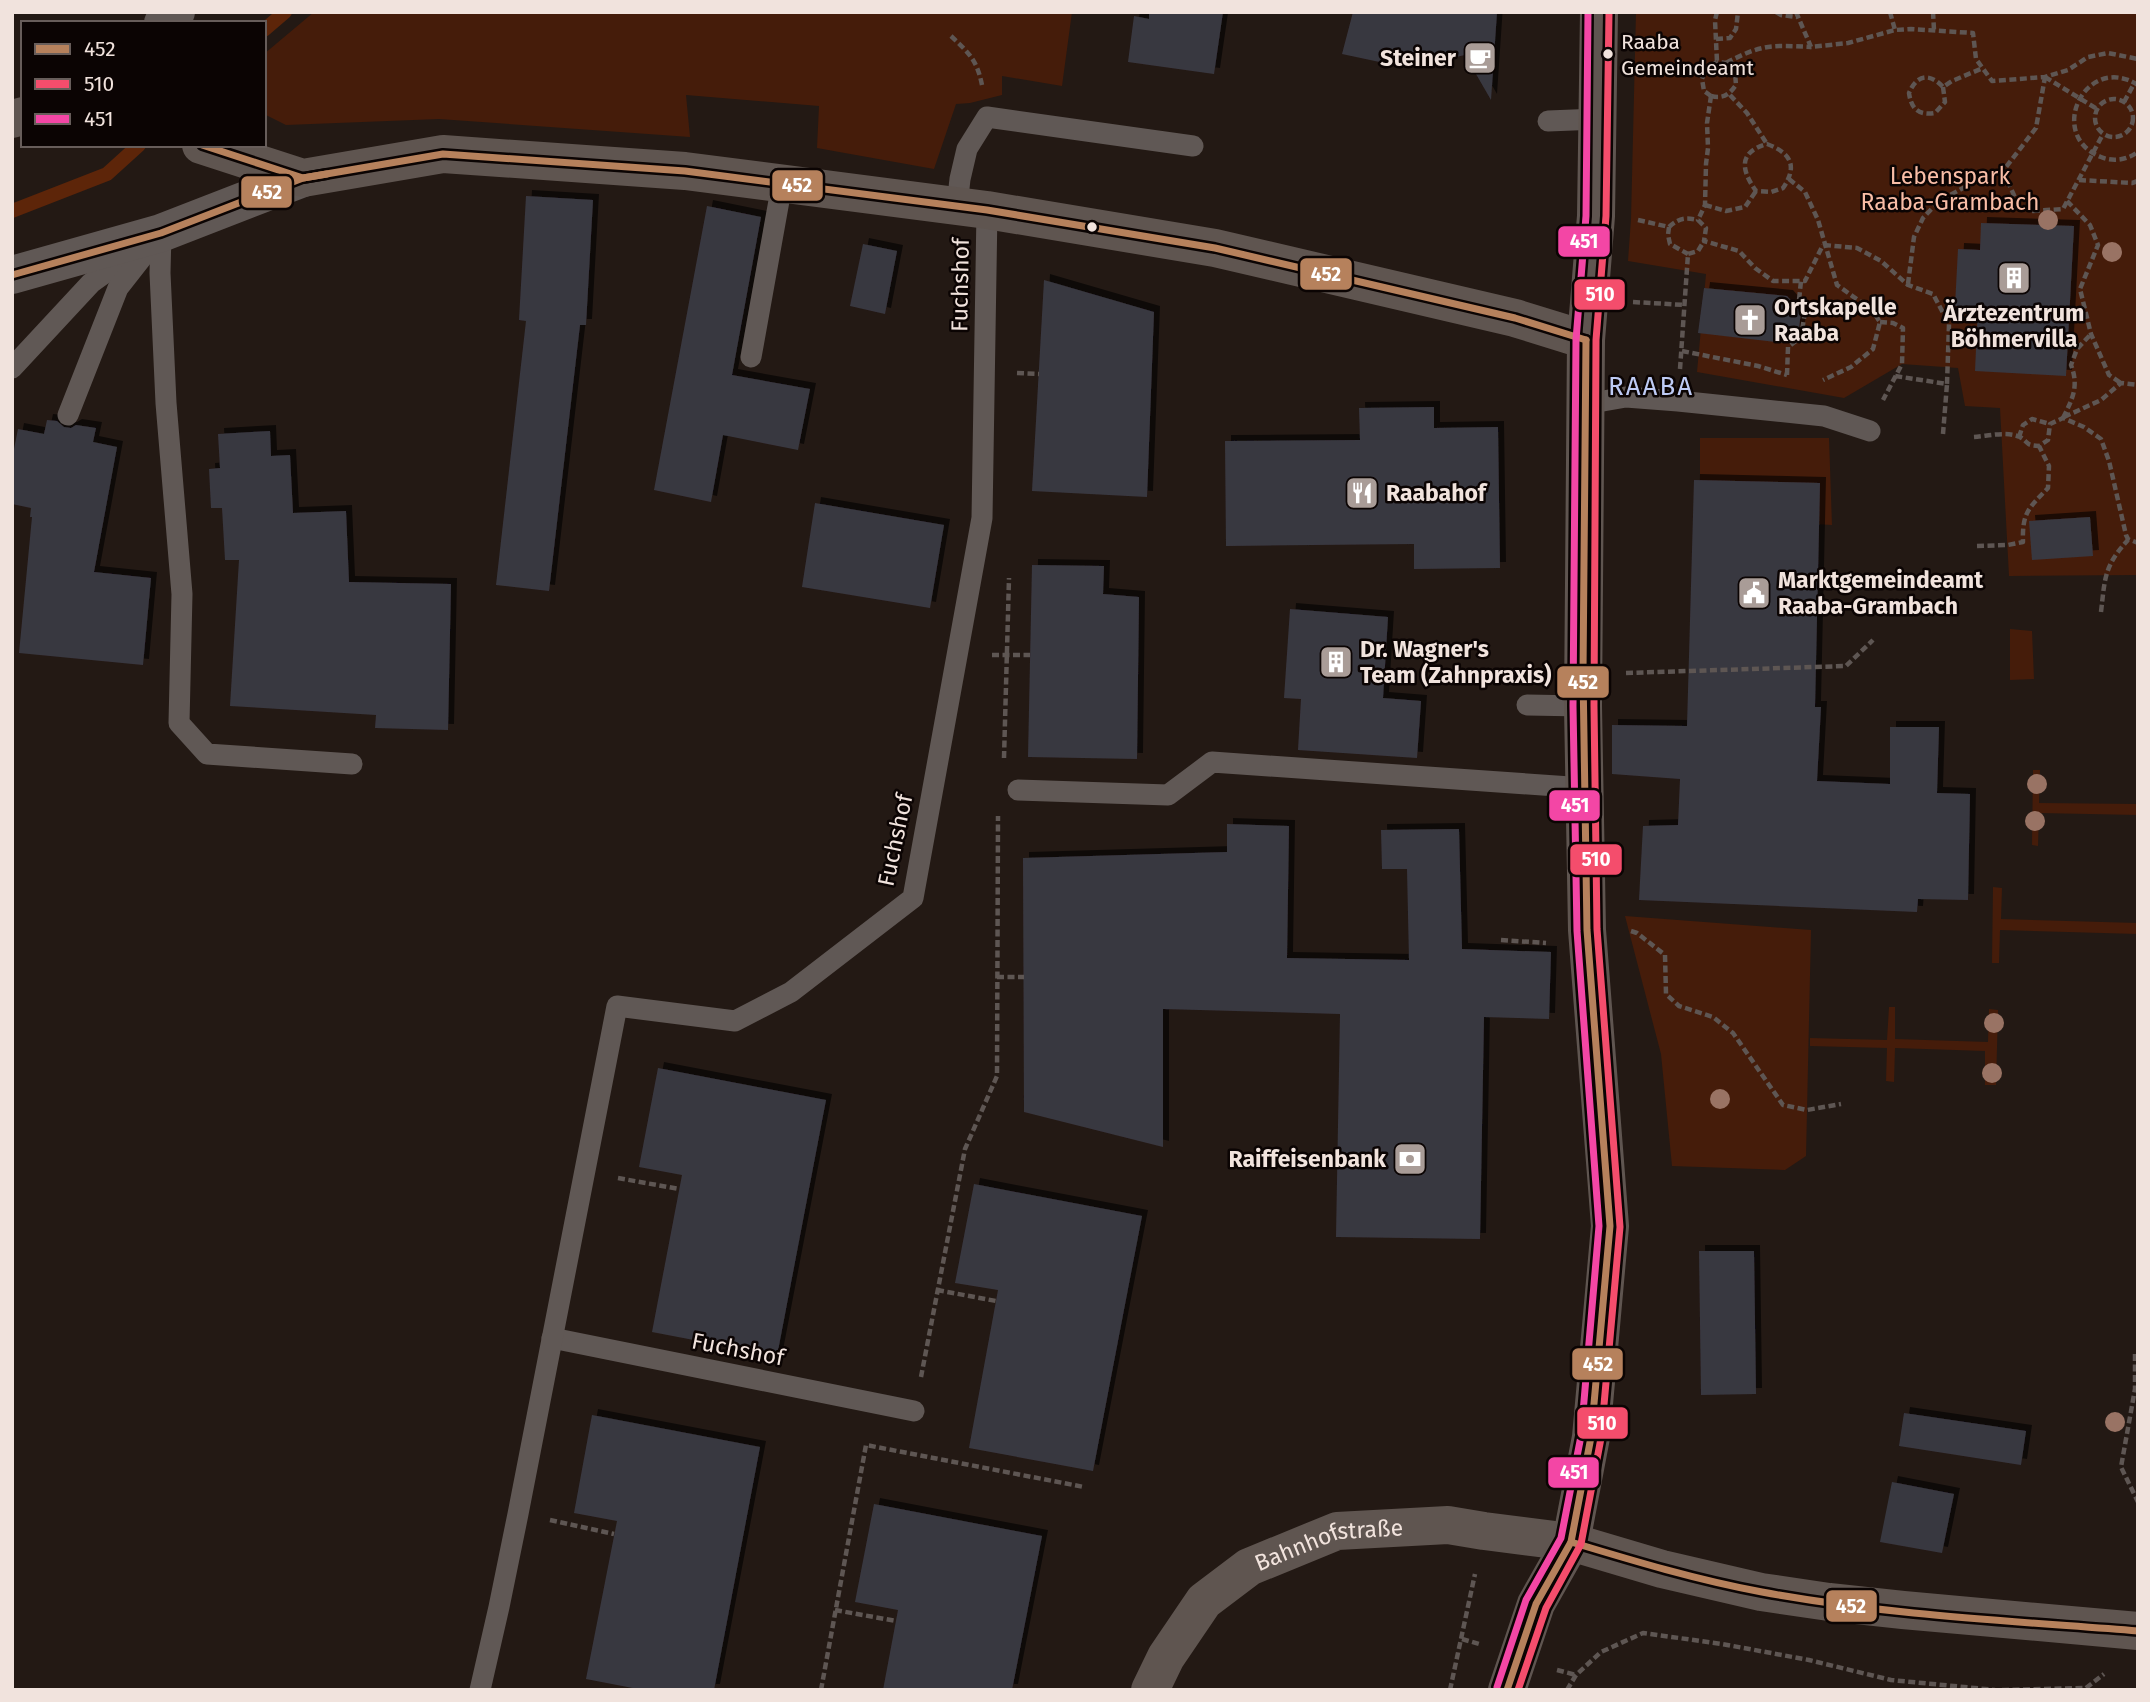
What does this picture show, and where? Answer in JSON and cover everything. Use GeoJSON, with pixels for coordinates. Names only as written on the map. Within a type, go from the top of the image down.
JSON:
{"type":"FeatureCollection","features":[{"type":"Feature","properties":{"kind":"main road"},"geometry":{"type":"LineString","coordinates":[[1507,1690],[1536,1604],[1571,1542],[1591,1437],[1610,1226],[1587,930],[1583,690],[1586,340],[1596,216],[1599,12]]}},
{"type":"Feature","properties":{"kind":"main road"},"geometry":{"type":"LineString","coordinates":[[213,149],[303,178],[443,154],[685,171],[972,208],[1215,248],[1515,318],[1586,340]]}},
{"type":"Feature","properties":{"kind":"main road","name":"Bahnhofstraße"},"geometry":{"type":"LineString","coordinates":[[1150,1690],[1166,1657],[1204,1601],[1249,1567],[1337,1531],[1448,1525],[1571,1542],[1662,1569],[1760,1592],[1891,1609],[2138,1631]]}},
{"type":"Feature","properties":{"kind":"street"},"geometry":{"type":"LineString","coordinates":[[12,275],[161,233],[303,178]]}},
{"type":"Feature","properties":{"kind":"lane"},"geometry":{"type":"LineString","coordinates":[[972,208],[960,179],[967,149],[988,117],[1193,146]]}},
{"type":"Feature","properties":{"kind":"lane"},"geometry":{"type":"LineString","coordinates":[[1548,121],[1598,119]]}},
{"type":"Feature","properties":{"kind":"lane"},"geometry":{"type":"LineString","coordinates":[[751,357],[782,184]]}},
{"type":"Feature","properties":{"kind":"lane","name":"Fuchshof"},"geometry":{"type":"LineString","coordinates":[[480,1690],[518,1514],[617,1006],[735,1021],[791,992],[913,898],[982,518],[972,208]]}},
{"type":"Feature","properties":{"kind":"lane"},"geometry":{"type":"LineString","coordinates":[[12,368],[91,283],[161,233]]}},
{"type":"Feature","properties":{"kind":"lane"},"geometry":{"type":"LineString","coordinates":[[68,415],[118,288],[161,233]]}},
{"type":"Feature","properties":{"kind":"lane"},"geometry":{"type":"LineString","coordinates":[[161,233],[160,273],[166,403],[182,594],[179,723],[207,754],[352,764]]}},
{"type":"Feature","properties":{"kind":"lane"},"geometry":{"type":"LineString","coordinates":[[1586,404],[1626,397],[1678,401],[1824,416],[1870,431]]}},
{"type":"Feature","properties":{"kind":"lane"},"geometry":{"type":"LineString","coordinates":[[1527,705],[1583,690]]}},
{"type":"Feature","properties":{"kind":"lane"},"geometry":{"type":"LineString","coordinates":[[1018,790],[1168,795],[1212,762],[1585,788]]}},
{"type":"Feature","properties":{"kind":"lane","name":"Fuchshof"},"geometry":{"type":"LineString","coordinates":[[552,1338],[914,1411]]}},
{"type":"Feature","properties":{"kind":"path"},"geometry":{"type":"LineString","coordinates":[[1717,12],[1717,62]]}},
{"type":"Feature","properties":{"kind":"path"},"geometry":{"type":"LineString","coordinates":[[1716,39],[1730,38],[1736,29],[1738,12]]}},
{"type":"Feature","properties":{"kind":"path"},"geometry":{"type":"LineString","coordinates":[[1776,12],[1781,15],[1797,15],[1811,47]]}},
{"type":"Feature","properties":{"kind":"path"},"geometry":{"type":"LineString","coordinates":[[1890,12],[1895,30]]}},
{"type":"Feature","properties":{"kind":"path"},"geometry":{"type":"LineString","coordinates":[[1933,12],[1934,30]]}},
{"type":"Feature","properties":{"kind":"path"},"geometry":{"type":"LineString","coordinates":[[1726,63],[1735,73],[1736,85],[1730,95],[1719,98],[1710,96],[1704,91],[1702,79],[1706,68],[1717,62],[1726,63],[1752,49],[1773,45],[1811,47],[1849,43],[1895,30],[1973,33],[1976,59],[1992,81],[2045,77],[2068,70],[2088,58],[2108,53],[2138,59]]}},
{"type":"Feature","properties":{"kind":"path"},"geometry":{"type":"LineString","coordinates":[[951,36],[972,56],[979,70],[988,117]]}},
{"type":"Feature","properties":{"kind":"path"},"geometry":{"type":"LineString","coordinates":[[1944,87],[1983,68]]}},
{"type":"Feature","properties":{"kind":"path"},"geometry":{"type":"LineString","coordinates":[[1925,77],[1936,79],[1944,87],[1945,102],[1935,113],[1920,113],[1913,108],[1909,93],[1918,80],[1925,77]]}},
{"type":"Feature","properties":{"kind":"path"},"geometry":{"type":"LineString","coordinates":[[2045,77],[2097,109]]}},
{"type":"Feature","properties":{"kind":"path"},"geometry":{"type":"LineString","coordinates":[[1908,285],[1914,237],[1923,218],[1939,201],[1976,181],[2003,171],[2036,128],[2045,77]]}},
{"type":"Feature","properties":{"kind":"path"},"geometry":{"type":"LineString","coordinates":[[2124,102],[2136,84],[2122,78],[2097,81],[2078,99],[2074,111],[2077,135],[2084,146],[2106,159],[2120,160],[2138,152]]}},
{"type":"Feature","properties":{"kind":"path"},"geometry":{"type":"LineString","coordinates":[[1730,95],[1747,113],[1767,144],[1786,154],[1791,165],[1790,178],[1783,188],[1756,191]]}},
{"type":"Feature","properties":{"kind":"path"},"geometry":{"type":"LineString","coordinates":[[1698,219],[1705,205],[1710,96]]}},
{"type":"Feature","properties":{"kind":"path"},"geometry":{"type":"LineString","coordinates":[[2113,99],[2124,102],[2132,110],[2135,128],[2120,137],[2104,134],[2095,121],[2097,109],[2101,104],[2113,99]]}},
{"type":"Feature","properties":{"kind":"path"},"geometry":{"type":"LineString","coordinates":[[2003,171],[2018,204],[2033,211],[2063,209],[2104,134]]}},
{"type":"Feature","properties":{"kind":"path"},"geometry":{"type":"LineString","coordinates":[[1756,191],[1746,178],[1743,168],[1746,156],[1757,147],[1767,144]]}},
{"type":"Feature","properties":{"kind":"path"},"geometry":{"type":"LineString","coordinates":[[1790,178],[1805,192],[1818,220],[1837,285],[1872,310],[1880,322],[1873,349],[1852,367],[1819,382]]}},
{"type":"Feature","properties":{"kind":"path"},"geometry":{"type":"LineString","coordinates":[[2078,180],[2138,181]]}},
{"type":"Feature","properties":{"kind":"path"},"geometry":{"type":"LineString","coordinates":[[1705,205],[1726,211],[1745,207],[1756,191]]}},
{"type":"Feature","properties":{"kind":"path"},"geometry":{"type":"LineString","coordinates":[[2067,201],[2090,225],[2098,245],[2080,289],[2091,334],[2109,375],[2121,383],[2138,385]]}},
{"type":"Feature","properties":{"kind":"path"},"geometry":{"type":"LineString","coordinates":[[1685,217],[1698,219],[1706,228],[1704,241],[1698,251],[1688,254],[1670,244],[1669,227],[1676,220],[1685,217]]}},
{"type":"Feature","properties":{"kind":"path"},"geometry":{"type":"LineString","coordinates":[[1631,219],[1669,227]]}},
{"type":"Feature","properties":{"kind":"path"},"geometry":{"type":"LineString","coordinates":[[1704,241],[1739,251],[1755,268],[1773,281],[1805,281],[1824,245]]}},
{"type":"Feature","properties":{"kind":"path"},"geometry":{"type":"LineString","coordinates":[[1824,245],[1857,248],[1881,261],[1908,285],[1933,294],[1949,324],[1944,434]]}},
{"type":"Feature","properties":{"kind":"path"},"geometry":{"type":"LineString","coordinates":[[1678,401],[1688,254]]}},
{"type":"Feature","properties":{"kind":"path"},"geometry":{"type":"LineString","coordinates":[[1787,375],[1788,347],[1801,337],[1805,312],[1799,300],[1801,281]]}},
{"type":"Feature","properties":{"kind":"path"},"geometry":{"type":"LineString","coordinates":[[1621,301],[1685,305]]}},
{"type":"Feature","properties":{"kind":"path"},"geometry":{"type":"LineString","coordinates":[[1870,431],[1902,363],[1903,328],[1893,323],[1880,322]]}},
{"type":"Feature","properties":{"kind":"path"},"geometry":{"type":"LineString","coordinates":[[2063,418],[2072,400],[2077,379],[2071,365],[2077,349],[2091,334]]}},
{"type":"Feature","properties":{"kind":"path"},"geometry":{"type":"LineString","coordinates":[[1682,351],[1798,377]]}},
{"type":"Feature","properties":{"kind":"path"},"geometry":{"type":"LineString","coordinates":[[1016,360],[1012,373],[1039,374]]}},
{"type":"Feature","properties":{"kind":"path"},"geometry":{"type":"LineString","coordinates":[[1895,376],[1947,384]]}},
{"type":"Feature","properties":{"kind":"path"},"geometry":{"type":"LineString","coordinates":[[2019,437],[2024,425],[2032,419],[2050,424],[2101,400],[2121,383]]}},
{"type":"Feature","properties":{"kind":"path"},"geometry":{"type":"LineString","coordinates":[[2063,418],[2084,426],[2101,439],[2128,539]]}},
{"type":"Feature","properties":{"kind":"path"},"geometry":{"type":"LineString","coordinates":[[1974,437],[2019,437],[2028,445],[2039,446],[2048,440],[2050,424]]}},
{"type":"Feature","properties":{"kind":"path"},"geometry":{"type":"LineString","coordinates":[[1977,546],[2023,542],[2027,510],[2048,488],[2049,466],[2039,446]]}},
{"type":"Feature","properties":{"kind":"path"},"geometry":{"type":"LineString","coordinates":[[2128,539],[2138,543]]}},
{"type":"Feature","properties":{"kind":"path"},"geometry":{"type":"LineString","coordinates":[[2101,612],[2106,576],[2113,556],[2128,539]]}},
{"type":"Feature","properties":{"kind":"path"},"geometry":{"type":"LineString","coordinates":[[1004,762],[1009,577]]}},
{"type":"Feature","properties":{"kind":"path"},"geometry":{"type":"LineString","coordinates":[[1583,690],[1846,666],[1873,640]]}},
{"type":"Feature","properties":{"kind":"path"},"geometry":{"type":"LineString","coordinates":[[905,1453],[965,1149],[997,1076],[1000,806]]}},
{"type":"Feature","properties":{"kind":"path"},"geometry":{"type":"LineString","coordinates":[[1625,930],[1637,933],[1665,955],[1666,994],[1679,1006],[1713,1017],[1733,1033],[1783,1105],[1807,1110],[1841,1104]]}},
{"type":"Feature","properties":{"kind":"path"},"geometry":{"type":"LineString","coordinates":[[1502,940],[1549,943]]}},
{"type":"Feature","properties":{"kind":"path"},"geometry":{"type":"LineString","coordinates":[[997,977],[1024,977]]}},
{"type":"Feature","properties":{"kind":"path"},"geometry":{"type":"LineString","coordinates":[[585,1172],[679,1189]]}},
{"type":"Feature","properties":{"kind":"path"},"geometry":{"type":"LineString","coordinates":[[937,1290],[996,1301]]}},
{"type":"Feature","properties":{"kind":"path"},"geometry":{"type":"LineString","coordinates":[[2135,1354],[2135,1389],[2121,1467],[2138,1502]]}},
{"type":"Feature","properties":{"kind":"path"},"geometry":{"type":"LineString","coordinates":[[2128,1427],[2138,1426]]}},
{"type":"Feature","properties":{"kind":"path"},"geometry":{"type":"LineString","coordinates":[[821,1690],[866,1446],[1084,1487]]}},
{"type":"Feature","properties":{"kind":"path"},"geometry":{"type":"LineString","coordinates":[[518,1514],[614,1534]]}},
{"type":"Feature","properties":{"kind":"path"},"geometry":{"type":"LineString","coordinates":[[1450,1690],[1484,1531]]}},
{"type":"Feature","properties":{"kind":"path"},"geometry":{"type":"LineString","coordinates":[[835,1611],[896,1621]]}},
{"type":"Feature","properties":{"kind":"path"},"geometry":{"type":"LineString","coordinates":[[1567,1690],[1576,1675],[1601,1652],[1643,1633],[1809,1660],[1891,1680],[1995,1690]]}},
{"type":"Feature","properties":{"kind":"path"},"geometry":{"type":"LineString","coordinates":[[2002,1690],[2086,1688],[2102,1674],[2114,1675]]}},
{"type":"Feature","properties":{"kind":"green space"},"geometry":{"type":"Polygon","coordinates":[[[314,12],[1072,12],[1062,86],[1002,76],[1002,95],[956,104],[934,169],[817,148],[819,106],[686,95],[690,137],[439,119],[286,125],[266,115],[266,52],[314,12]]]}},
{"type":"Feature","properties":{"kind":"green space","name":"Lebenspark Raaba-Grambach"},"geometry":{"type":"Polygon","coordinates":[[[1636,12],[2138,12],[2138,575],[2009,576],[2000,408],[1965,406],[1958,368],[1902,364],[1844,398],[1697,372],[1706,274],[1628,261],[1636,12]]]}},
{"type":"Feature","properties":{"kind":"green space"},"geometry":{"type":"Polygon","coordinates":[[[1700,438],[1829,438],[1832,525],[1815,524],[1700,480],[1700,438]]]}},
{"type":"Feature","properties":{"kind":"green space"},"geometry":{"type":"Polygon","coordinates":[[[2010,629],[2032,631],[2034,679],[2010,680],[2010,629]]]}},
{"type":"Feature","properties":{"kind":"green space"},"geometry":{"type":"Polygon","coordinates":[[[2033,770],[2040,770],[2039,803],[2138,804],[2138,815],[2039,813],[2038,846],[2032,845],[2033,770]]]}},
{"type":"Feature","properties":{"kind":"green space"},"geometry":{"type":"Polygon","coordinates":[[[1993,887],[2002,888],[2001,919],[2138,923],[2138,934],[2000,930],[1999,963],[1992,963],[1993,887]]]}},
{"type":"Feature","properties":{"kind":"green space"},"geometry":{"type":"Polygon","coordinates":[[[1625,916],[1811,930],[1806,1156],[1785,1170],[1672,1166],[1661,1054],[1625,916]]]}},
{"type":"Feature","properties":{"kind":"green space"},"geometry":{"type":"Polygon","coordinates":[[[1889,1007],[1895,1007],[1895,1039],[1988,1042],[1989,1009],[1998,1010],[1996,1085],[1985,1085],[1985,1051],[1895,1048],[1894,1082],[1886,1081],[1887,1048],[1810,1046],[1810,1038],[1887,1040],[1889,1007]]]}},
{"type":"Feature","properties":{"kind":"building"},"geometry":{"type":"Polygon","coordinates":[[[1149,12],[1223,12],[1214,74],[1128,62],[1134,16],[1149,19],[1149,12]]]}},
{"type":"Feature","properties":{"kind":"building"},"geometry":{"type":"Polygon","coordinates":[[[1353,12],[1497,12],[1491,100],[1465,55],[1420,65],[1389,64],[1342,54],[1353,12]]]}},
{"type":"Feature","properties":{"kind":"building"},"geometry":{"type":"Polygon","coordinates":[[[526,196],[593,200],[586,325],[580,325],[549,591],[496,585],[526,321],[519,320],[526,196]]]}},
{"type":"Feature","properties":{"kind":"building"},"geometry":{"type":"Polygon","coordinates":[[[707,206],[761,217],[732,375],[810,389],[798,450],[723,435],[711,502],[654,490],[707,206]]]}},
{"type":"Feature","properties":{"kind":"building","name":"Ärztezentrum Böhmervilla"},"geometry":{"type":"Polygon","coordinates":[[[1981,223],[2074,226],[2066,376],[1975,371],[1978,306],[1955,306],[1958,249],[1980,250],[1981,223]]]}},
{"type":"Feature","properties":{"kind":"building"},"geometry":{"type":"Polygon","coordinates":[[[863,244],[897,251],[885,314],[850,306],[863,244]]]}},
{"type":"Feature","properties":{"kind":"building"},"geometry":{"type":"Polygon","coordinates":[[[1044,280],[1154,312],[1147,497],[1032,491],[1044,280]]]}},
{"type":"Feature","properties":{"kind":"building","name":"Ortskapelle Raaba"},"geometry":{"type":"Polygon","coordinates":[[[1704,288],[1787,296],[1801,312],[1799,328],[1785,343],[1698,333],[1704,288]]]}},
{"type":"Feature","properties":{"kind":"building","name":"Raabahof"},"geometry":{"type":"Polygon","coordinates":[[[1434,407],[1434,428],[1498,427],[1500,568],[1414,569],[1414,544],[1226,546],[1225,441],[1360,440],[1359,408],[1434,407]]]}},
{"type":"Feature","properties":{"kind":"building"},"geometry":{"type":"Polygon","coordinates":[[[47,420],[57,421],[64,427],[71,428],[76,425],[96,428],[93,442],[117,447],[94,572],[151,578],[143,665],[19,653],[32,517],[31,508],[12,504],[12,459],[18,429],[44,434],[47,420]]]}},
{"type":"Feature","properties":{"kind":"building"},"geometry":{"type":"Polygon","coordinates":[[[270,431],[271,456],[290,455],[293,513],[346,511],[349,582],[451,584],[448,730],[375,728],[376,715],[230,706],[239,560],[225,560],[222,508],[211,508],[209,469],[220,468],[218,434],[270,431]]]}},
{"type":"Feature","properties":{"kind":"building"},"geometry":{"type":"Polygon","coordinates":[[[1694,480],[1820,483],[1815,707],[1821,707],[1817,781],[1890,784],[1890,727],[1939,727],[1937,793],[1970,794],[1968,900],[1918,899],[1917,912],[1639,900],[1643,826],[1678,825],[1680,779],[1612,774],[1612,725],[1687,726],[1694,480]]]}},
{"type":"Feature","properties":{"kind":"building"},"geometry":{"type":"Polygon","coordinates":[[[815,503],[944,525],[930,608],[802,587],[815,503]]]}},
{"type":"Feature","properties":{"kind":"building"},"geometry":{"type":"Polygon","coordinates":[[[2090,517],[2093,556],[2032,560],[2029,521],[2090,517]]]}},
{"type":"Feature","properties":{"kind":"building"},"geometry":{"type":"Polygon","coordinates":[[[1032,565],[1104,566],[1103,594],[1139,597],[1137,759],[1028,757],[1032,565]]]}},
{"type":"Feature","properties":{"kind":"building","name":"Dr. Wagner's Team (Zahnpraxis)"},"geometry":{"type":"Polygon","coordinates":[[[1290,609],[1388,617],[1383,698],[1421,701],[1417,758],[1298,750],[1301,699],[1284,698],[1290,609]]]}},
{"type":"Feature","properties":{"kind":"building"},"geometry":{"type":"Polygon","coordinates":[[[1227,824],[1289,826],[1287,958],[1409,960],[1407,869],[1382,869],[1381,830],[1459,829],[1462,949],[1551,952],[1549,1019],[1484,1017],[1480,1239],[1336,1237],[1340,1014],[1163,1009],[1163,1147],[1024,1112],[1023,858],[1227,852],[1227,824]]]}},
{"type":"Feature","properties":{"kind":"building"},"geometry":{"type":"Polygon","coordinates":[[[658,1068],[826,1100],[777,1356],[652,1332],[682,1175],[639,1167],[658,1068]]]}},
{"type":"Feature","properties":{"kind":"building"},"geometry":{"type":"Polygon","coordinates":[[[974,1184],[1142,1216],[1093,1471],[969,1448],[998,1290],[955,1283],[974,1184]]]}},
{"type":"Feature","properties":{"kind":"building"},"geometry":{"type":"Polygon","coordinates":[[[1699,1251],[1754,1251],[1756,1394],[1701,1395],[1699,1251]]]}},
{"type":"Feature","properties":{"kind":"building"},"geometry":{"type":"Polygon","coordinates":[[[1904,1413],[2026,1431],[2021,1465],[1899,1446],[1904,1413]]]}},
{"type":"Feature","properties":{"kind":"building"},"geometry":{"type":"Polygon","coordinates":[[[592,1415],[760,1447],[714,1690],[643,1690],[586,1679],[617,1521],[574,1513],[592,1415]]]}},
{"type":"Feature","properties":{"kind":"building"},"geometry":{"type":"Polygon","coordinates":[[[1892,1482],[1954,1494],[1942,1553],[1880,1542],[1892,1482]]]}},
{"type":"Feature","properties":{"kind":"building"},"geometry":{"type":"Polygon","coordinates":[[[874,1504],[1042,1536],[1012,1690],[883,1690],[898,1610],[855,1602],[874,1504]]]}},
{"type":"Feature","properties":{"kind":"waterway"},"geometry":{"type":"LineString","coordinates":[[266,28],[285,12]]}},
{"type":"Feature","properties":{"kind":"waterway"},"geometry":{"type":"LineString","coordinates":[[12,211],[107,174],[137,147]]}},
{"type":"Feature","properties":{"kind":"transit line","name":"451"},"geometry":{"type":"LineString","coordinates":[[1497,1687],[1526,1600],[1561,1538],[1581,1436],[1599,1226],[1577,931],[1573,706],[1576,340],[1586,216],[1588,12]]}},
{"type":"Feature","properties":{"kind":"transit line","name":"510"},"geometry":{"type":"LineString","coordinates":[[1518,1690],[1546,1608],[1581,1544],[1601,1438],[1620,1227],[1597,929],[1594,706],[1596,340],[1606,216],[1609,12]]}},
{"type":"Feature","properties":{"kind":"transit line","name":"452"},"geometry":{"type":"LineString","coordinates":[[208,147],[303,178],[327,174]]}},
{"type":"Feature","properties":{"kind":"transit line","name":"452"},"geometry":{"type":"LineString","coordinates":[[12,275],[161,233],[303,178],[443,154],[685,171],[987,210],[1215,248],[1515,318],[1586,340]]}},
{"type":"Feature","properties":{"kind":"transit line","name":"452"},"geometry":{"type":"LineString","coordinates":[[1507,1690],[1536,1604],[1571,1542],[1591,1437],[1610,1226],[1587,930],[1583,674],[1586,340]]}},
{"type":"Feature","properties":{"kind":"transit line","name":"452"},"geometry":{"type":"LineString","coordinates":[[1571,1542],[1714,1582],[1809,1600],[1949,1616],[2138,1631]]}},
{"type":"Feature","properties":{"kind":"place","name":"Raaba Gemeindeamt"},"geometry":{"type":"Point","coordinates":[1608,54]}},
{"type":"Feature","properties":{"kind":"place","name":"Steiner"},"geometry":{"type":"Point","coordinates":[1480,58]}},
{"type":"Feature","properties":{"kind":"place","name":"Ärztezentrum Böhmervilla"},"geometry":{"type":"Point","coordinates":[2014,278]}},
{"type":"Feature","properties":{"kind":"place","name":"Ortskapelle Raaba"},"geometry":{"type":"Point","coordinates":[1750,320]}},
{"type":"Feature","properties":{"kind":"place","name":"Raabahof"},"geometry":{"type":"Point","coordinates":[1362,493]}},
{"type":"Feature","properties":{"kind":"place","name":"Marktgemeindeamt Raaba-Grambach"},"geometry":{"type":"Point","coordinates":[1754,593]}},
{"type":"Feature","properties":{"kind":"place","name":"Dr. Wagner's Team (Zahnpraxis)"},"geometry":{"type":"Point","coordinates":[1336,662]}},
{"type":"Feature","properties":{"kind":"place","name":"Raiffeisenbank"},"geometry":{"type":"Point","coordinates":[1410,1159]}},
{"type":"Feature","properties":{"kind":"district","name":"RAABA"},"geometry":{"type":"Point","coordinates":[1651,386]}}]}
